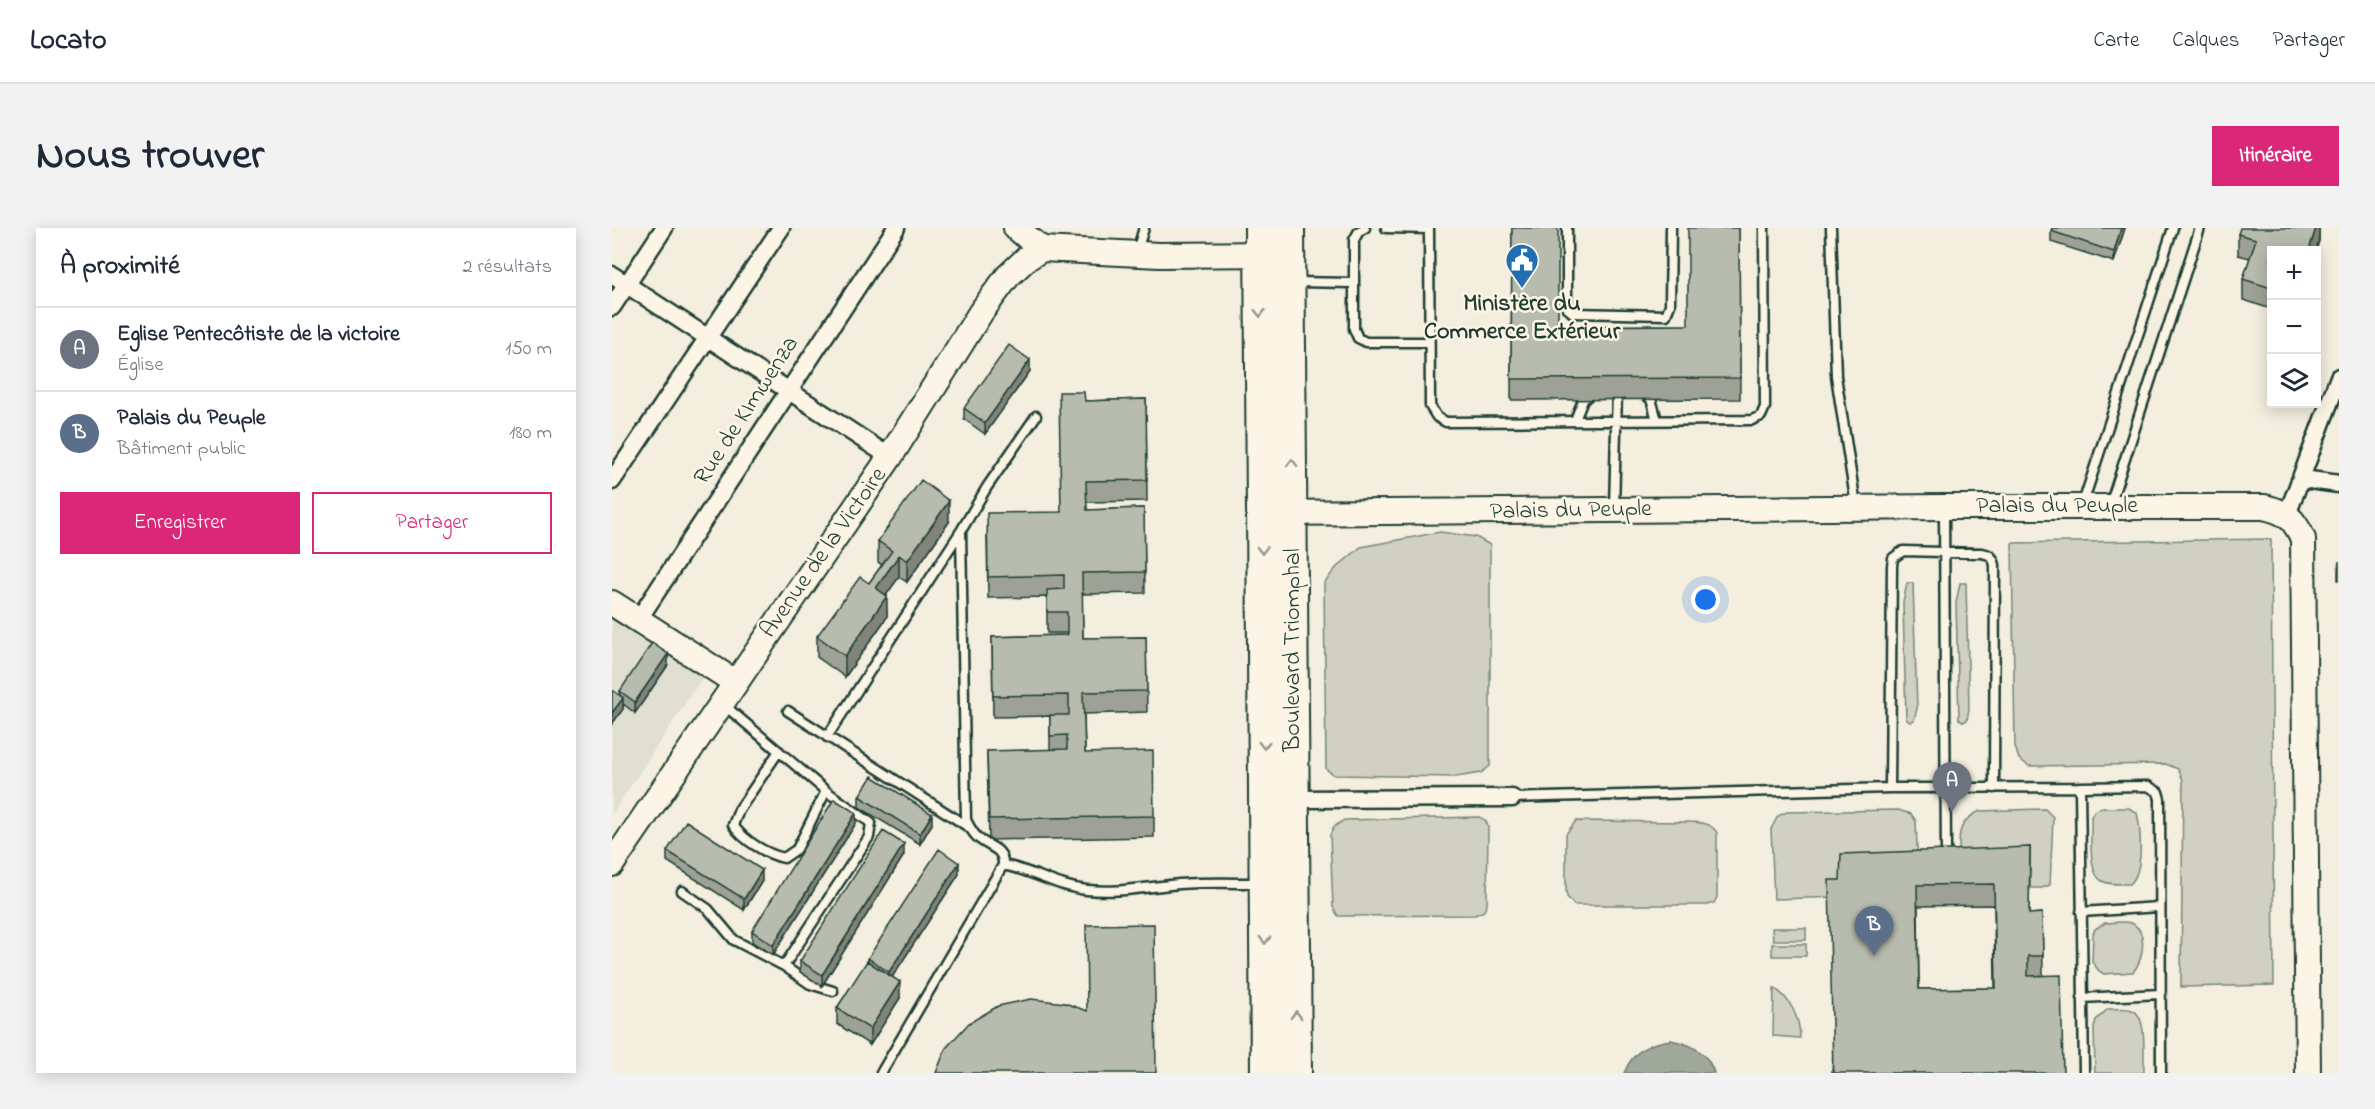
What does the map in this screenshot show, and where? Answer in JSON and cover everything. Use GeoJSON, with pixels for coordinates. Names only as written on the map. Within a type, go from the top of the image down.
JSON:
{"type":"FeatureCollection","features":[{"type":"Feature","properties":{"kind":"highway","name":"Boulevard Triomphal"},"geometry":{"type":"LineString","coordinates":[[1260,241],[1266,1073]]}},
{"type":"Feature","properties":{"kind":"highway","name":"Boulevard Triomphal"},"geometry":{"type":"LineString","coordinates":[[1290,254],[1296,1073]]}},
{"type":"Feature","properties":{"kind":"street"},"geometry":{"type":"LineString","coordinates":[[612,307],[664,228]]}},
{"type":"Feature","properties":{"kind":"street"},"geometry":{"type":"LineString","coordinates":[[612,481],[781,228]]}},
{"type":"Feature","properties":{"kind":"street","name":"Rue de KImwenza"},"geometry":{"type":"LineString","coordinates":[[638,620],[896,228]]}},
{"type":"Feature","properties":{"kind":"street"},"geometry":{"type":"LineString","coordinates":[[1016,228],[1042,249],[1136,254],[1260,241],[1290,254]]}},
{"type":"Feature","properties":{"kind":"street","name":"Avenue de la Victoire"},"geometry":{"type":"LineString","coordinates":[[612,864],[890,457],[993,294],[1026,259],[1042,249]]}},
{"type":"Feature","properties":{"kind":"street"},"geometry":{"type":"LineString","coordinates":[[612,275],[890,457]]}},
{"type":"Feature","properties":{"kind":"street"},"geometry":{"type":"LineString","coordinates":[[2308,1073],[2303,539],[2296,524],[2287,515],[2339,377]]}},
{"type":"Feature","properties":{"kind":"street"},"geometry":{"type":"LineString","coordinates":[[2302,480],[2339,484]]}},
{"type":"Feature","properties":{"kind":"street","name":"Palais du Peuple"},"geometry":{"type":"LineString","coordinates":[[1262,513],[2110,506],[2264,507],[2287,515]]}},
{"type":"Feature","properties":{"kind":"street"},"geometry":{"type":"LineString","coordinates":[[612,603],[735,682]]}},
{"type":"Feature","properties":{"kind":"street"},"geometry":{"type":"LineString","coordinates":[[1294,800],[1512,798]]}},
{"type":"Feature","properties":{"kind":"lane"},"geometry":{"type":"LineString","coordinates":[[1136,254],[1143,228]]}},
{"type":"Feature","properties":{"kind":"lane"},"geometry":{"type":"LineString","coordinates":[[1365,228],[1359,231],[1354,240],[1354,328],[1358,338],[1366,342],[1430,342]]}},
{"type":"Feature","properties":{"kind":"lane"},"geometry":{"type":"LineString","coordinates":[[1386,228],[1429,228],[1430,406],[1437,417],[1446,422],[1752,420],[1761,416],[1765,407],[1764,228]]}},
{"type":"Feature","properties":{"kind":"lane"},"geometry":{"type":"LineString","coordinates":[[1567,228],[1567,308],[1573,314],[1666,315],[1670,305],[1671,228]]}},
{"type":"Feature","properties":{"kind":"lane"},"geometry":{"type":"LineString","coordinates":[[1831,228],[1836,376],[1856,507]]}},
{"type":"Feature","properties":{"kind":"lane"},"geometry":{"type":"LineString","coordinates":[[2082,506],[2173,228]]}},
{"type":"Feature","properties":{"kind":"lane"},"geometry":{"type":"LineString","coordinates":[[2110,506],[2200,228]]}},
{"type":"Feature","properties":{"kind":"lane"},"geometry":{"type":"LineString","coordinates":[[1290,254],[1354,283]]}},
{"type":"Feature","properties":{"kind":"lane"},"geometry":{"type":"LineString","coordinates":[[1606,387],[1639,389],[1651,399],[1658,420]]}},
{"type":"Feature","properties":{"kind":"lane"},"geometry":{"type":"LineString","coordinates":[[1614,510],[1617,387]]}},
{"type":"Feature","properties":{"kind":"lane"},"geometry":{"type":"LineString","coordinates":[[1575,420],[1583,400],[1596,388]]}},
{"type":"Feature","properties":{"kind":"lane"},"geometry":{"type":"LineString","coordinates":[[827,737],[961,531],[987,487],[1036,416]]}},
{"type":"Feature","properties":{"kind":"lane"},"geometry":{"type":"LineString","coordinates":[[1944,507],[1946,872]]}},
{"type":"Feature","properties":{"kind":"lane"},"geometry":{"type":"LineString","coordinates":[[961,531],[965,798],[966,820],[970,828]]}},
{"type":"Feature","properties":{"kind":"lane"},"geometry":{"type":"LineString","coordinates":[[1890,788],[1893,558],[1903,551],[1988,554],[1993,558],[1995,565],[1994,788]]}},
{"type":"Feature","properties":{"kind":"lane"},"geometry":{"type":"LineString","coordinates":[[722,702],[826,791],[871,823],[869,837],[784,966]]}},
{"type":"Feature","properties":{"kind":"lane"},"geometry":{"type":"LineString","coordinates":[[788,711],[970,828],[984,842],[999,851],[1003,858],[1003,865],[881,1073]]}},
{"type":"Feature","properties":{"kind":"lane"},"geometry":{"type":"LineString","coordinates":[[779,751],[739,810],[733,825],[738,833],[772,855],[784,858],[797,849],[826,791]]}},
{"type":"Feature","properties":{"kind":"lane"},"geometry":{"type":"LineString","coordinates":[[1512,798],[1890,788],[2148,786],[2158,792],[2160,799],[2161,1073]]}},
{"type":"Feature","properties":{"kind":"lane"},"geometry":{"type":"LineString","coordinates":[[2080,787],[2084,1073]]}},
{"type":"Feature","properties":{"kind":"lane"},"geometry":{"type":"LineString","coordinates":[[1003,865],[1024,869],[1068,888],[1089,891],[1145,889],[1181,884],[1265,882]]}},
{"type":"Feature","properties":{"kind":"lane"},"geometry":{"type":"LineString","coordinates":[[682,891],[708,909],[734,940],[784,966],[810,984],[833,991]]}},
{"type":"Feature","properties":{"kind":"lane"},"geometry":{"type":"LineString","coordinates":[[2081,912],[2159,907]]}},
{"type":"Feature","properties":{"kind":"lane"},"geometry":{"type":"LineString","coordinates":[[2082,998],[2160,994]]}},
{"type":"Feature","properties":{"kind":"shaded area"},"geometry":{"type":"Polygon","coordinates":[[[1440,532],[1476,537],[1490,545],[1490,766],[1481,773],[1456,777],[1334,775],[1326,769],[1324,583],[1337,567],[1361,547],[1440,532]]]}},
{"type":"Feature","properties":{"kind":"shaded area"},"geometry":{"type":"Polygon","coordinates":[[[2271,539],[2274,985],[2181,987],[2183,780],[2178,769],[2166,764],[2029,766],[2019,759],[2015,747],[2012,543],[2271,539]]]}},
{"type":"Feature","properties":{"kind":"shaded area"},"geometry":{"type":"Polygon","coordinates":[[[1907,583],[1913,583],[1917,709],[1914,720],[1910,722],[1906,719],[1903,603],[1907,583]]]}},
{"type":"Feature","properties":{"kind":"shaded area"},"geometry":{"type":"Polygon","coordinates":[[[1960,583],[1966,583],[1969,709],[1967,720],[1963,722],[1959,719],[1956,603],[1960,583]]]}},
{"type":"Feature","properties":{"kind":"shaded area"},"geometry":{"type":"Polygon","coordinates":[[[612,614],[704,675],[612,814],[612,614]]]}},
{"type":"Feature","properties":{"kind":"shaded area"},"geometry":{"type":"Polygon","coordinates":[[[2102,808],[2129,808],[2137,813],[2140,830],[2139,861],[2138,870],[2130,884],[2102,881],[2094,870],[2091,852],[2091,817],[2094,811],[2102,808]]]}},
{"type":"Feature","properties":{"kind":"shaded area"},"geometry":{"type":"Polygon","coordinates":[[[2045,809],[2053,817],[2050,885],[2030,888],[2029,868],[1960,870],[1961,828],[1971,816],[1980,811],[2045,809]]]}},
{"type":"Feature","properties":{"kind":"shaded area"},"geometry":{"type":"Polygon","coordinates":[[[1898,810],[1911,814],[1916,821],[1918,873],[1841,897],[1774,899],[1771,829],[1778,816],[1787,812],[1898,810]]]}},
{"type":"Feature","properties":{"kind":"shaded area"},"geometry":{"type":"Polygon","coordinates":[[[1480,817],[1486,821],[1488,827],[1487,904],[1484,911],[1475,915],[1338,916],[1333,907],[1330,835],[1334,827],[1344,820],[1480,817]]]}},
{"type":"Feature","properties":{"kind":"shaded area"},"geometry":{"type":"Polygon","coordinates":[[[1576,821],[1689,822],[1712,827],[1717,833],[1717,897],[1714,903],[1708,905],[1574,905],[1567,897],[1566,890],[1566,834],[1576,821]]]}},
{"type":"Feature","properties":{"kind":"shaded area"},"geometry":{"type":"Polygon","coordinates":[[[2127,922],[2138,928],[2142,948],[2139,962],[2133,972],[2104,974],[2092,962],[2093,934],[2095,929],[2105,923],[2127,922]]]}},
{"type":"Feature","properties":{"kind":"shaded area"},"geometry":{"type":"Polygon","coordinates":[[[1772,928],[1806,928],[1806,940],[1773,940],[1772,928]]]}},
{"type":"Feature","properties":{"kind":"shaded area"},"geometry":{"type":"Polygon","coordinates":[[[1772,944],[1806,944],[1806,956],[1772,956],[1772,944]]]}},
{"type":"Feature","properties":{"kind":"shaded area"},"geometry":{"type":"Polygon","coordinates":[[[1774,988],[1785,997],[1793,1009],[1800,1038],[1773,1036],[1774,988]]]}},
{"type":"Feature","properties":{"kind":"shaded area"},"geometry":{"type":"Polygon","coordinates":[[[2108,1009],[2132,1010],[2137,1014],[2143,1028],[2144,1073],[2095,1073],[2094,1028],[2096,1020],[2108,1009]]]}},
{"type":"Feature","properties":{"kind":"shaded area"},"geometry":{"type":"Polygon","coordinates":[[[1671,1040],[1698,1050],[1708,1060],[1714,1073],[1624,1073],[1632,1059],[1642,1049],[1655,1043],[1671,1040]]]}},
{"type":"Feature","properties":{"kind":"building"},"geometry":{"type":"Polygon","coordinates":[[[1512,228],[1558,228],[1558,326],[1688,325],[1688,228],[1739,228],[1740,378],[1511,379],[1512,228]]]}},
{"type":"Feature","properties":{"kind":"building"},"geometry":{"type":"Polygon","coordinates":[[[2052,228],[2121,228],[2114,252],[2051,231],[2052,228]]]}},
{"type":"Feature","properties":{"kind":"building"},"geometry":{"type":"Polygon","coordinates":[[[2240,228],[2316,228],[2310,246],[2267,246],[2267,287],[2243,279],[2256,239],[2238,234],[2240,228]]]}},
{"type":"Feature","properties":{"kind":"building"},"geometry":{"type":"Polygon","coordinates":[[[1009,345],[1030,360],[985,423],[964,408],[1009,345]]]}},
{"type":"Feature","properties":{"kind":"building"},"geometry":{"type":"Polygon","coordinates":[[[1059,392],[1084,392],[1085,401],[1146,399],[1147,480],[1086,481],[1087,510],[1144,508],[1145,572],[1082,573],[1083,638],[1146,637],[1147,691],[1083,692],[1085,753],[1153,751],[1154,816],[989,819],[987,751],[1067,749],[1067,735],[1050,736],[1050,715],[1069,715],[1069,695],[993,696],[992,637],[1067,635],[1067,612],[1047,612],[1047,590],[1064,589],[1064,575],[988,577],[987,513],[1061,512],[1059,392]]]}},
{"type":"Feature","properties":{"kind":"building"},"geometry":{"type":"Polygon","coordinates":[[[921,480],[949,501],[907,561],[899,555],[876,588],[887,596],[845,656],[817,636],[860,577],[869,583],[892,551],[878,541],[921,480]]]}},
{"type":"Feature","properties":{"kind":"building"},"geometry":{"type":"Polygon","coordinates":[[[652,643],[668,654],[635,702],[620,691],[652,643]]]}},
{"type":"Feature","properties":{"kind":"building"},"geometry":{"type":"Polygon","coordinates":[[[612,690],[623,698],[612,713],[612,690]]]}},
{"type":"Feature","properties":{"kind":"building"},"geometry":{"type":"Polygon","coordinates":[[[872,776],[932,814],[920,834],[859,796],[872,776]]]}},
{"type":"Feature","properties":{"kind":"building"},"geometry":{"type":"Polygon","coordinates":[[[834,799],[856,813],[773,945],[752,931],[834,799]]]}},
{"type":"Feature","properties":{"kind":"building"},"geometry":{"type":"Polygon","coordinates":[[[686,821],[762,870],[744,899],[667,851],[686,821]]]}},
{"type":"Feature","properties":{"kind":"building"},"geometry":{"type":"Polygon","coordinates":[[[883,831],[904,844],[822,975],[800,961],[883,831]]]}},
{"type":"Feature","properties":{"kind":"building"},"geometry":{"type":"Polygon","coordinates":[[[2030,847],[2029,914],[2042,913],[2043,956],[2028,956],[2028,976],[2061,975],[2063,1073],[1833,1073],[1829,880],[1840,880],[1841,854],[2030,847]],[[1994,884],[1917,885],[1919,989],[1996,988],[1994,884]]]}},
{"type":"Feature","properties":{"kind":"building"},"geometry":{"type":"Polygon","coordinates":[[[939,849],[959,863],[889,972],[868,958],[939,849]]]}},
{"type":"Feature","properties":{"kind":"building"},"geometry":{"type":"Polygon","coordinates":[[[1154,924],[1156,1073],[936,1073],[946,1048],[969,1023],[998,1006],[1031,999],[1065,1003],[1087,1011],[1086,925],[1154,924]]]}},
{"type":"Feature","properties":{"kind":"building"},"geometry":{"type":"Polygon","coordinates":[[[867,961],[900,982],[870,1029],[837,1008],[867,961]]]}},
{"type":"Feature","properties":{"kind":"place","name":"Ministère du Commerce Extérieur"},"geometry":{"type":"Point","coordinates":[1522,289]}},
{"type":"Feature","properties":{"kind":"place","name":"Eglise Pentecôtiste de la victoire"},"geometry":{"type":"Point","coordinates":[1952,812]}},
{"type":"Feature","properties":{"kind":"place","name":"Palais du Peuple"},"geometry":{"type":"Point","coordinates":[1874,956]}}]}
